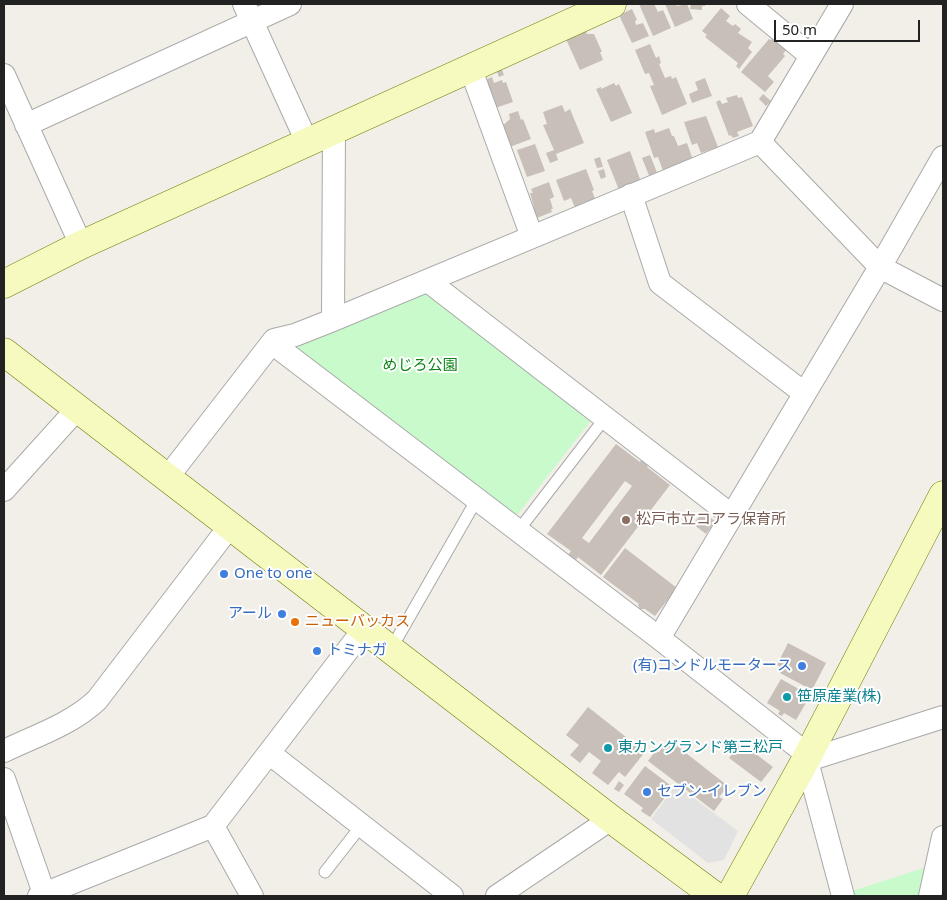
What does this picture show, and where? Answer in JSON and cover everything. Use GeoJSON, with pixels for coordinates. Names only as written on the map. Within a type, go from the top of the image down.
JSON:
{"type":"FeatureCollection","features":[{"type":"Feature","properties":{"kind":"street"},"geometry":{"type":"LineString","coordinates":[[26,124],[248,13],[290,4]]}},
{"type":"Feature","properties":{"kind":"street"},"geometry":{"type":"LineString","coordinates":[[4,284],[81,244],[612,4]]}},
{"type":"Feature","properties":{"kind":"street"},"geometry":{"type":"LineString","coordinates":[[748,4],[811,56]]}},
{"type":"Feature","properties":{"kind":"street"},"geometry":{"type":"LineString","coordinates":[[167,478],[274,340],[295,335],[333,320],[760,142],[842,4]]}},
{"type":"Feature","properties":{"kind":"street"},"geometry":{"type":"LineString","coordinates":[[248,13],[307,142]]}},
{"type":"Feature","properties":{"kind":"street"},"geometry":{"type":"LineString","coordinates":[[470,67],[532,237]]}},
{"type":"Feature","properties":{"kind":"street"},"geometry":{"type":"LineString","coordinates":[[4,75],[81,244]]}},
{"type":"Feature","properties":{"kind":"street"},"geometry":{"type":"LineString","coordinates":[[333,320],[334,130]]}},
{"type":"Feature","properties":{"kind":"street"},"geometry":{"type":"LineString","coordinates":[[760,142],[880,268],[943,300]]}},
{"type":"Feature","properties":{"kind":"street"},"geometry":{"type":"LineString","coordinates":[[659,638],[880,268],[943,157]]}},
{"type":"Feature","properties":{"kind":"street"},"geometry":{"type":"LineString","coordinates":[[631,195],[660,283],[804,393]]}},
{"type":"Feature","properties":{"kind":"street"},"geometry":{"type":"LineString","coordinates":[[428,281],[731,515]]}},
{"type":"Feature","properties":{"kind":"street"},"geometry":{"type":"LineString","coordinates":[[272,343],[659,638],[807,759],[843,896]]}},
{"type":"Feature","properties":{"kind":"street"},"geometry":{"type":"LineString","coordinates":[[4,352],[611,819],[715,896]]}},
{"type":"Feature","properties":{"kind":"street"},"geometry":{"type":"LineString","coordinates":[[4,490],[77,409]]}},
{"type":"Feature","properties":{"kind":"street"},"geometry":{"type":"LineString","coordinates":[[730,896],[807,759],[943,495]]}},
{"type":"Feature","properties":{"kind":"street"},"geometry":{"type":"LineString","coordinates":[[4,751],[69,720],[97,700],[230,526]]}},
{"type":"Feature","properties":{"kind":"street"},"geometry":{"type":"LineString","coordinates":[[4,779],[42,896],[213,826],[364,629]]}},
{"type":"Feature","properties":{"kind":"street"},"geometry":{"type":"LineString","coordinates":[[807,759],[943,717]]}},
{"type":"Feature","properties":{"kind":"street"},"geometry":{"type":"LineString","coordinates":[[269,752],[452,896]]}},
{"type":"Feature","properties":{"kind":"street"},"geometry":{"type":"LineString","coordinates":[[497,896],[611,819]]}},
{"type":"Feature","properties":{"kind":"street"},"geometry":{"type":"LineString","coordinates":[[213,826],[252,896]]}},
{"type":"Feature","properties":{"kind":"street"},"geometry":{"type":"LineString","coordinates":[[930,896],[943,837]]}},
{"type":"Feature","properties":{"kind":"lane"},"geometry":{"type":"LineString","coordinates":[[518,531],[605,418]]}},
{"type":"Feature","properties":{"kind":"lane"},"geometry":{"type":"LineString","coordinates":[[391,650],[477,499]]}},
{"type":"Feature","properties":{"kind":"lane"},"geometry":{"type":"LineString","coordinates":[[325,872],[361,826]]}},
{"type":"Feature","properties":{"kind":"green space","name":"めじろ公園"},"geometry":{"type":"Polygon","coordinates":[[[421,293],[432,297],[588,416],[590,422],[518,514],[512,514],[297,352],[301,340],[421,293]]]}},
{"type":"Feature","properties":{"kind":"green space"},"geometry":{"type":"Polygon","coordinates":[[[927,867],[923,896],[854,896],[852,891],[927,867]]]}},
{"type":"Feature","properties":{"kind":"shaded area"},"geometry":{"type":"Polygon","coordinates":[[[676,785],[738,831],[724,860],[708,863],[651,819],[676,785]]]}},
{"type":"Feature","properties":{"kind":"building"},"geometry":{"type":"Polygon","coordinates":[[[639,4],[654,4],[658,12],[663,10],[671,28],[653,36],[639,4]]]}},
{"type":"Feature","properties":{"kind":"building"},"geometry":{"type":"Polygon","coordinates":[[[665,4],[676,4],[677,6],[687,4],[693,19],[675,27],[665,4]]]}},
{"type":"Feature","properties":{"kind":"building"},"geometry":{"type":"Polygon","coordinates":[[[691,4],[705,4],[705,6],[702,6],[702,10],[690,9],[691,4]]]}},
{"type":"Feature","properties":{"kind":"building"},"geometry":{"type":"Polygon","coordinates":[[[721,8],[730,16],[726,21],[733,26],[735,24],[741,29],[738,33],[752,42],[748,48],[752,52],[739,69],[736,66],[738,63],[705,37],[707,35],[702,31],[721,8]]]}},
{"type":"Feature","properties":{"kind":"building"},"geometry":{"type":"Polygon","coordinates":[[[632,9],[637,20],[635,21],[636,25],[643,23],[649,36],[632,43],[619,15],[632,9]]]}},
{"type":"Feature","properties":{"kind":"building"},"geometry":{"type":"Polygon","coordinates":[[[586,31],[587,34],[594,34],[602,52],[600,52],[603,60],[580,70],[565,37],[575,33],[576,36],[586,31]]]}},
{"type":"Feature","properties":{"kind":"building"},"geometry":{"type":"Polygon","coordinates":[[[774,37],[787,49],[783,54],[785,56],[768,76],[774,82],[765,92],[741,72],[769,39],[771,40],[774,37]]]}},
{"type":"Feature","properties":{"kind":"building"},"geometry":{"type":"Polygon","coordinates":[[[650,44],[656,58],[659,56],[661,63],[659,64],[665,78],[671,76],[672,79],[676,77],[687,104],[662,115],[650,86],[654,85],[649,73],[645,74],[635,50],[650,44]]]}},
{"type":"Feature","properties":{"kind":"building"},"geometry":{"type":"Polygon","coordinates":[[[501,67],[504,75],[499,77],[496,69],[501,67]]]}},
{"type":"Feature","properties":{"kind":"building"},"geometry":{"type":"Polygon","coordinates":[[[492,77],[494,83],[502,80],[503,83],[506,82],[513,102],[492,109],[483,83],[488,82],[487,79],[492,77]]]}},
{"type":"Feature","properties":{"kind":"building"},"geometry":{"type":"Polygon","coordinates":[[[705,78],[712,96],[692,103],[689,94],[698,90],[695,82],[705,78]]]}},
{"type":"Feature","properties":{"kind":"building"},"geometry":{"type":"Polygon","coordinates":[[[614,83],[616,86],[619,84],[632,113],[611,122],[596,89],[601,87],[601,89],[614,83]]]}},
{"type":"Feature","properties":{"kind":"building"},"geometry":{"type":"Polygon","coordinates":[[[763,94],[771,101],[766,106],[759,99],[763,94]]]}},
{"type":"Feature","properties":{"kind":"building"},"geometry":{"type":"Polygon","coordinates":[[[737,95],[738,98],[742,97],[753,126],[737,132],[739,136],[733,138],[731,135],[729,136],[716,102],[720,100],[722,104],[728,102],[726,98],[737,95]]]}},
{"type":"Feature","properties":{"kind":"building"},"geometry":{"type":"Polygon","coordinates":[[[562,105],[565,112],[570,109],[584,143],[556,154],[558,160],[550,163],[546,153],[554,150],[543,125],[547,124],[543,112],[562,105]]]}},
{"type":"Feature","properties":{"kind":"building"},"geometry":{"type":"Polygon","coordinates":[[[518,111],[531,139],[507,148],[500,128],[510,119],[509,114],[518,111]]]}},
{"type":"Feature","properties":{"kind":"building"},"geometry":{"type":"Polygon","coordinates":[[[706,116],[718,147],[701,153],[697,143],[692,145],[684,122],[706,116]]]}},
{"type":"Feature","properties":{"kind":"building"},"geometry":{"type":"Polygon","coordinates":[[[669,128],[678,146],[687,143],[693,160],[663,171],[658,157],[654,158],[645,132],[654,129],[655,133],[669,128]]]}},
{"type":"Feature","properties":{"kind":"building"},"geometry":{"type":"Polygon","coordinates":[[[535,144],[545,171],[527,177],[517,150],[535,144]]]}},
{"type":"Feature","properties":{"kind":"building"},"geometry":{"type":"Polygon","coordinates":[[[630,151],[641,182],[619,190],[607,160],[630,151]]]}},
{"type":"Feature","properties":{"kind":"building"},"geometry":{"type":"Polygon","coordinates":[[[650,155],[658,175],[650,178],[642,158],[650,155]]]}},
{"type":"Feature","properties":{"kind":"building"},"geometry":{"type":"Polygon","coordinates":[[[600,157],[603,167],[597,168],[594,159],[600,157]]]}},
{"type":"Feature","properties":{"kind":"building"},"geometry":{"type":"Polygon","coordinates":[[[586,169],[596,201],[575,208],[571,198],[564,201],[556,180],[586,169]]]}},
{"type":"Feature","properties":{"kind":"building"},"geometry":{"type":"Polygon","coordinates":[[[604,169],[606,177],[601,179],[598,171],[604,169]]]}},
{"type":"Feature","properties":{"kind":"building"},"geometry":{"type":"Polygon","coordinates":[[[549,182],[554,197],[550,199],[552,212],[534,219],[531,208],[534,207],[530,193],[533,193],[531,189],[549,182]]]}},
{"type":"Feature","properties":{"kind":"building"},"geometry":{"type":"Polygon","coordinates":[[[616,444],[640,462],[642,459],[649,464],[647,467],[670,485],[601,575],[578,557],[576,560],[568,555],[571,551],[547,534],[616,444]],[[625,481],[582,538],[589,543],[632,486],[625,481]]]}},
{"type":"Feature","properties":{"kind":"building"},"geometry":{"type":"Polygon","coordinates":[[[703,512],[715,521],[706,534],[693,524],[703,512]]]}},
{"type":"Feature","properties":{"kind":"building"},"geometry":{"type":"Polygon","coordinates":[[[625,548],[677,588],[655,616],[645,609],[640,609],[639,604],[603,577],[625,548]]]}},
{"type":"Feature","properties":{"kind":"building","name":"(有)コンドルモータース"},"geometry":{"type":"Polygon","coordinates":[[[788,643],[826,663],[812,690],[780,673],[783,668],[777,665],[788,643]]]}},
{"type":"Feature","properties":{"kind":"building","name":"笹原産業(株)"},"geometry":{"type":"Polygon","coordinates":[[[781,679],[806,693],[802,701],[806,703],[796,720],[784,713],[782,716],[778,714],[780,711],[767,703],[781,679]]]}},
{"type":"Feature","properties":{"kind":"building","name":"東カングランド第三松戸"},"geometry":{"type":"Polygon","coordinates":[[[588,707],[645,752],[625,777],[619,772],[608,785],[592,773],[601,761],[589,752],[580,763],[570,755],[579,745],[566,735],[588,707]]]}},
{"type":"Feature","properties":{"kind":"building"},"geometry":{"type":"Polygon","coordinates":[[[668,739],[728,786],[719,797],[723,799],[714,811],[648,761],[656,750],[659,752],[668,739]]]}},
{"type":"Feature","properties":{"kind":"building"},"geometry":{"type":"Polygon","coordinates":[[[740,744],[773,767],[761,782],[729,758],[740,744]]]}},
{"type":"Feature","properties":{"kind":"building","name":"セブン-イレブン"},"geometry":{"type":"Polygon","coordinates":[[[645,766],[670,785],[667,788],[670,791],[650,817],[641,811],[643,808],[624,794],[645,766]]]}},
{"type":"Feature","properties":{"kind":"building"},"geometry":{"type":"Polygon","coordinates":[[[619,781],[624,785],[619,792],[614,789],[619,781]]]}},
{"type":"Feature","properties":{"kind":"place","name":"松戸市立コアラ保育所"},"geometry":{"type":"Point","coordinates":[626,520]}},
{"type":"Feature","properties":{"kind":"place","name":"One to one"},"geometry":{"type":"Point","coordinates":[224,574]}},
{"type":"Feature","properties":{"kind":"place","name":"アール"},"geometry":{"type":"Point","coordinates":[282,614]}},
{"type":"Feature","properties":{"kind":"place","name":"ニューバッカス"},"geometry":{"type":"Point","coordinates":[295,622]}},
{"type":"Feature","properties":{"kind":"place","name":"トミナガ"},"geometry":{"type":"Point","coordinates":[317,651]}},
{"type":"Feature","properties":{"kind":"place","name":"(有)コンドルモータース"},"geometry":{"type":"Point","coordinates":[802,666]}},
{"type":"Feature","properties":{"kind":"place","name":"笹原産業(株)"},"geometry":{"type":"Point","coordinates":[787,697]}},
{"type":"Feature","properties":{"kind":"place","name":"東カングランド第三松戸"},"geometry":{"type":"Point","coordinates":[608,748]}},
{"type":"Feature","properties":{"kind":"place","name":"セブン-イレブン"},"geometry":{"type":"Point","coordinates":[647,792]}}]}
